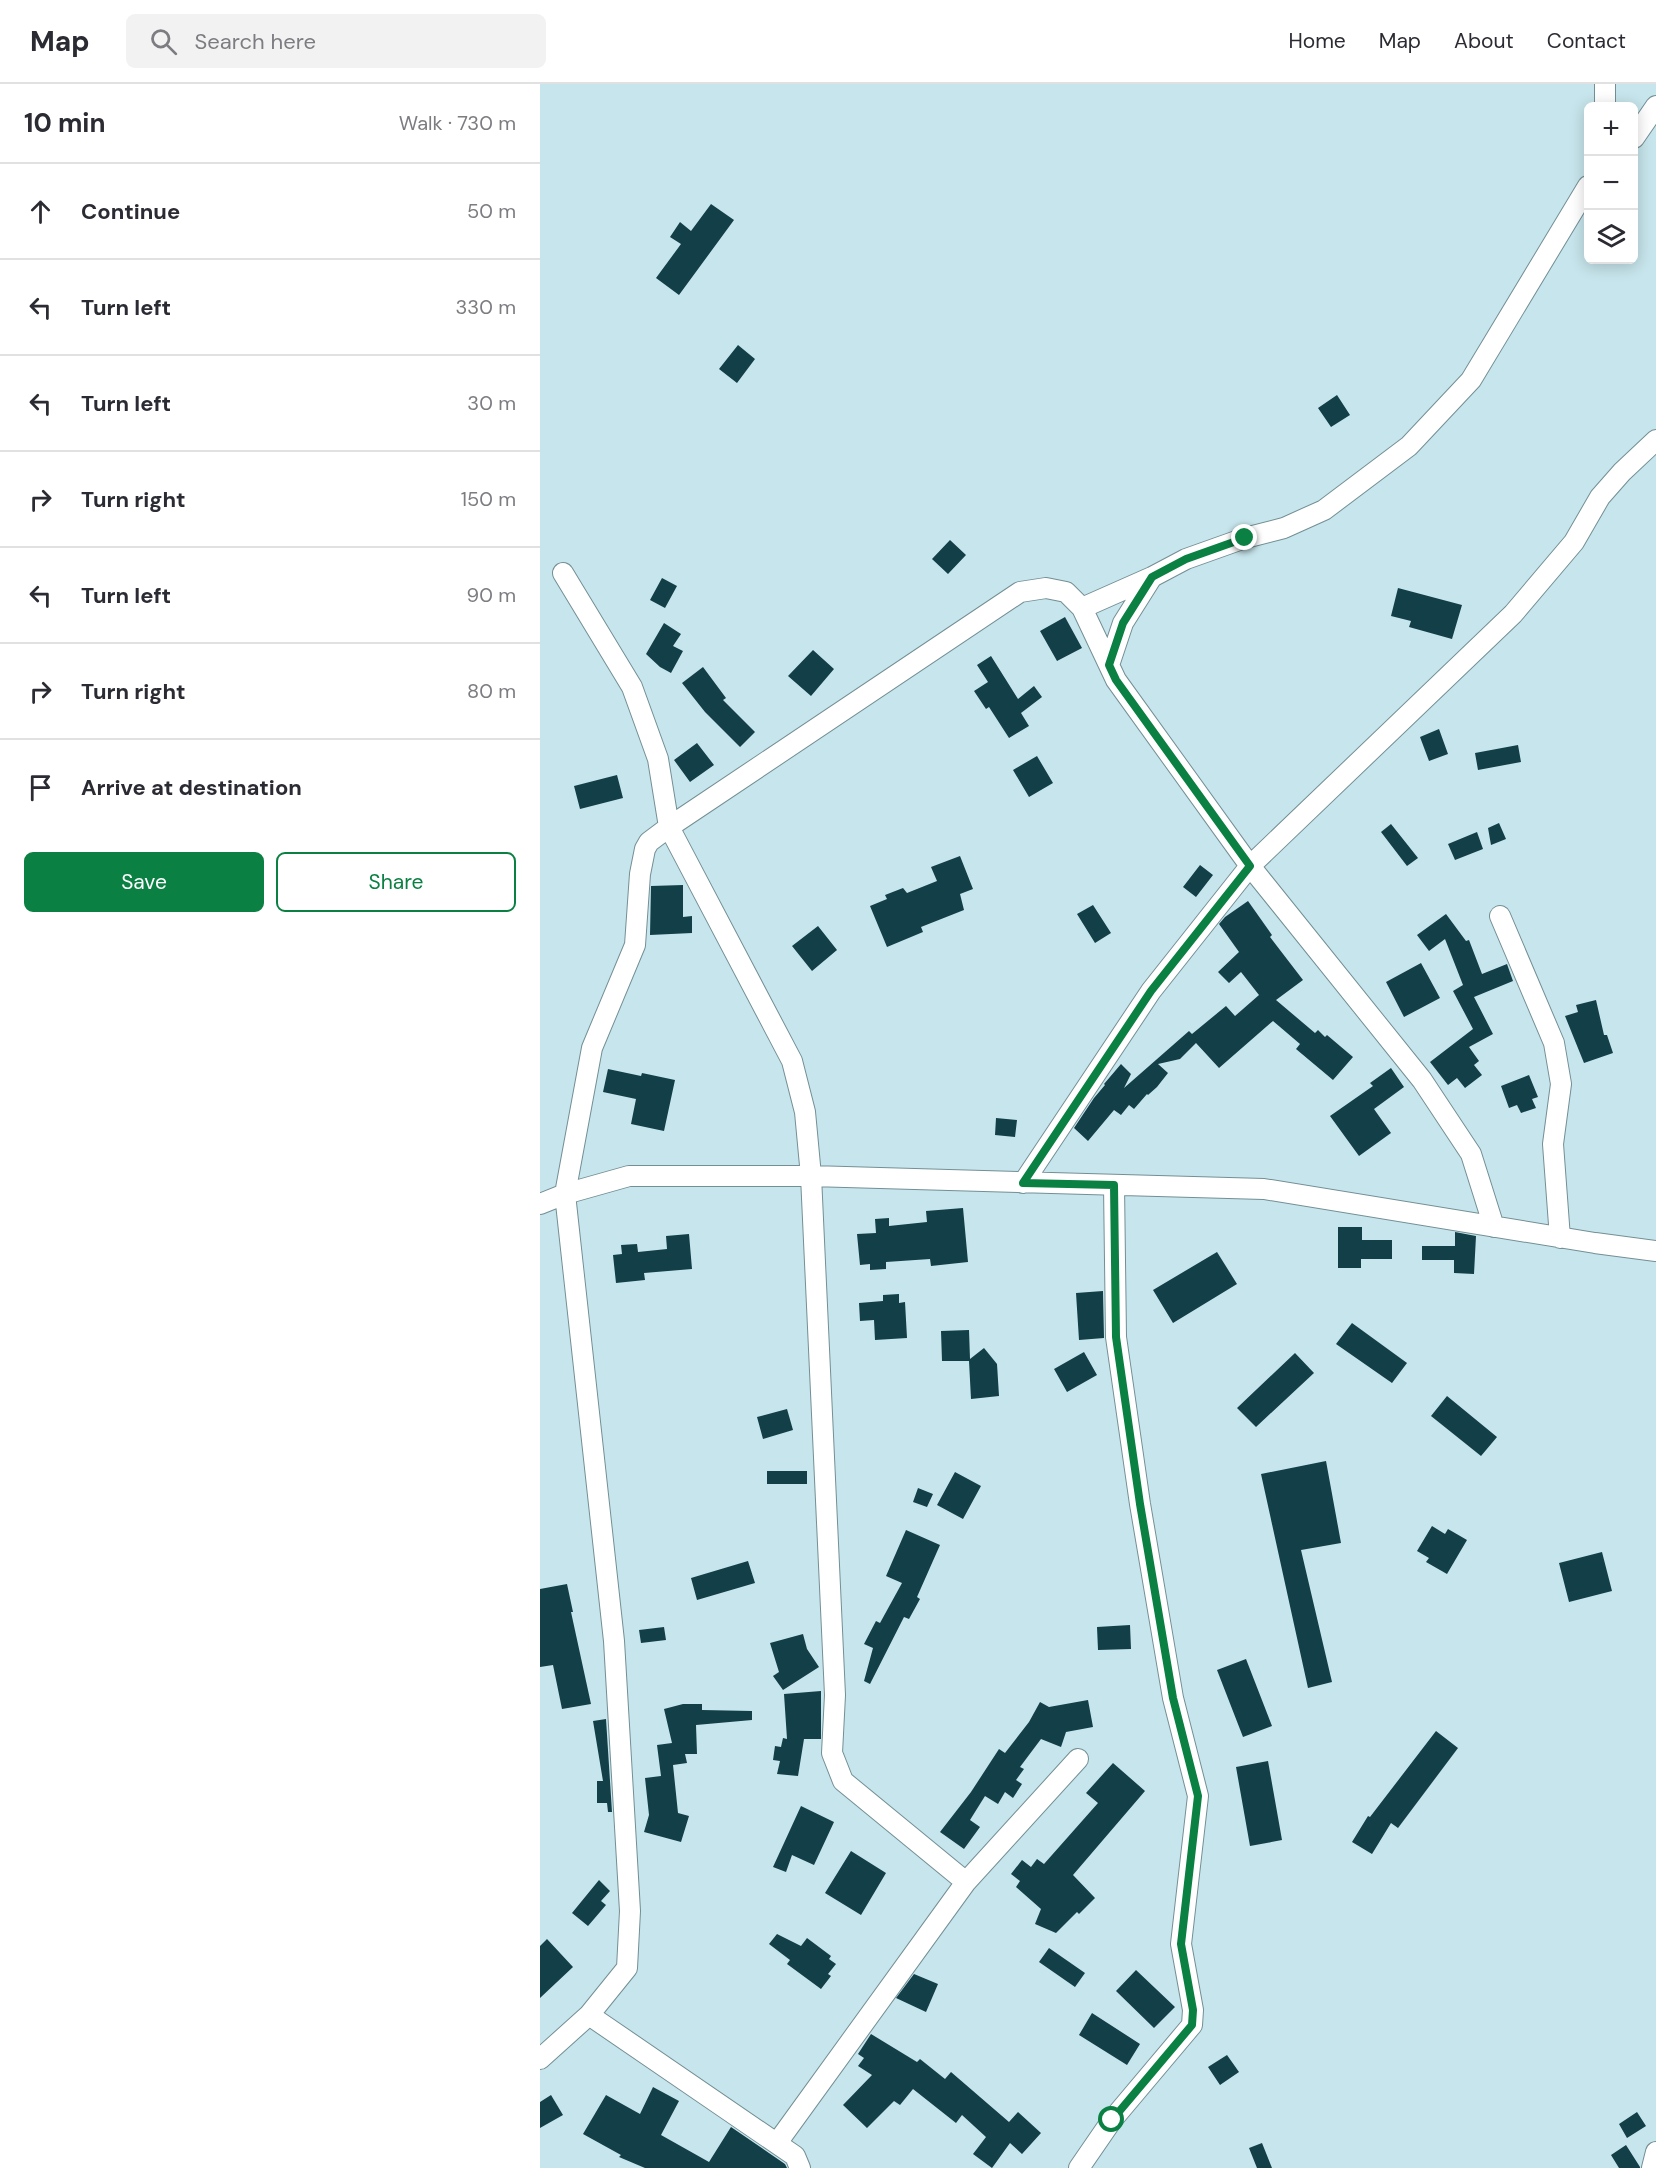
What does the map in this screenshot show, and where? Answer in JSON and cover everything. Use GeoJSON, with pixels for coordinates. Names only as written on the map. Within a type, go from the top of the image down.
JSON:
{"type":"FeatureCollection","features":[{"type":"Feature","properties":{"kind":"street"},"geometry":{"type":"LineString","coordinates":[[1605,84],[1605,102]]}},
{"type":"Feature","properties":{"kind":"street"},"geometry":{"type":"LineString","coordinates":[[1638,133],[1656,106]]}},
{"type":"Feature","properties":{"kind":"street"},"geometry":{"type":"LineString","coordinates":[[1638,136],[1656,124]]}},
{"type":"Feature","properties":{"kind":"street"},"geometry":{"type":"LineString","coordinates":[[1082,608],[1186,559],[1245,538],[1284,528],[1324,510],[1409,446],[1471,380],[1584,193]]}},
{"type":"Feature","properties":{"kind":"street"},"geometry":{"type":"LineString","coordinates":[[1023,1183],[1151,991],[1250,866],[1393,732],[1513,614],[1574,542],[1600,497],[1622,472],[1656,440]]}},
{"type":"Feature","properties":{"kind":"street"},"geometry":{"type":"LineString","coordinates":[[563,573],[632,687],[658,759],[669,827],[792,1061],[806,1112],[811,1176],[835,1695],[832,1753],[843,1781],[966,1882]]}},
{"type":"Feature","properties":{"kind":"street"},"geometry":{"type":"LineString","coordinates":[[1109,665],[1123,623],[1152,577]]}},
{"type":"Feature","properties":{"kind":"street"},"geometry":{"type":"LineString","coordinates":[[540,2059],[589,2015],[627,1968],[630,1911],[614,1641],[564,1194],[592,1047],[635,945],[640,874],[645,849],[649,842],[1020,591],[1046,588],[1066,592],[1082,608],[1116,680],[1250,866],[1422,1080],[1471,1154],[1494,1227]]}},
{"type":"Feature","properties":{"kind":"street"},"geometry":{"type":"LineString","coordinates":[[1500,916],[1554,1043],[1561,1084],[1553,1144],[1560,1238]]}},
{"type":"Feature","properties":{"kind":"street"},"geometry":{"type":"LineString","coordinates":[[540,1204],[564,1194],[629,1176],[811,1176],[1264,1189],[1560,1238],[1656,1251]]}},
{"type":"Feature","properties":{"kind":"street"},"geometry":{"type":"LineString","coordinates":[[1079,2168],[1112,2120],[1192,2025],[1193,2010],[1181,1944],[1198,1796],[1173,1698],[1140,1504],[1116,1337],[1114,1185]]}},
{"type":"Feature","properties":{"kind":"street"},"geometry":{"type":"LineString","coordinates":[[777,2143],[966,1882],[1078,1758]]}},
{"type":"Feature","properties":{"kind":"street"},"geometry":{"type":"LineString","coordinates":[[589,2015],[795,2156],[800,2168]]}},
{"type":"Feature","properties":{"kind":"street"},"geometry":{"type":"LineString","coordinates":[[1652,2168],[1656,2152]]}},
{"type":"Feature","properties":{"kind":"building"},"geometry":{"type":"Polygon","coordinates":[[[711,204],[734,220],[679,295],[656,278],[681,244],[670,237],[680,222],[691,231],[711,204]]]}},
{"type":"Feature","properties":{"kind":"building"},"geometry":{"type":"Polygon","coordinates":[[[738,345],[755,359],[737,383],[719,369],[738,345]]]}},
{"type":"Feature","properties":{"kind":"building"},"geometry":{"type":"Polygon","coordinates":[[[1337,395],[1350,415],[1331,427],[1318,408],[1337,395]]]}},
{"type":"Feature","properties":{"kind":"building"},"geometry":{"type":"Polygon","coordinates":[[[950,540],[966,555],[948,574],[932,559],[950,540]]]}},
{"type":"Feature","properties":{"kind":"building"},"geometry":{"type":"Polygon","coordinates":[[[662,578],[677,586],[665,608],[650,600],[662,578]]]}},
{"type":"Feature","properties":{"kind":"building"},"geometry":{"type":"Polygon","coordinates":[[[1398,588],[1462,605],[1452,639],[1409,627],[1411,621],[1391,616],[1398,588]]]}},
{"type":"Feature","properties":{"kind":"building"},"geometry":{"type":"Polygon","coordinates":[[[1065,617],[1082,648],[1057,661],[1040,631],[1065,617]]]}},
{"type":"Feature","properties":{"kind":"building"},"geometry":{"type":"Polygon","coordinates":[[[664,623],[681,634],[673,646],[683,651],[671,673],[660,667],[646,654],[664,623]]]}},
{"type":"Feature","properties":{"kind":"building"},"geometry":{"type":"Polygon","coordinates":[[[813,650],[834,669],[811,696],[788,676],[813,650]]]}},
{"type":"Feature","properties":{"kind":"building"},"geometry":{"type":"Polygon","coordinates":[[[991,656],[1018,699],[1034,686],[1042,697],[1021,713],[1029,726],[1009,738],[989,707],[986,709],[974,691],[988,682],[977,665],[991,656]]]}},
{"type":"Feature","properties":{"kind":"building"},"geometry":{"type":"Polygon","coordinates":[[[703,667],[726,698],[723,700],[755,732],[740,747],[705,712],[682,683],[703,667]]]}},
{"type":"Feature","properties":{"kind":"building"},"geometry":{"type":"Polygon","coordinates":[[[1439,729],[1448,754],[1429,761],[1420,737],[1439,729]]]}},
{"type":"Feature","properties":{"kind":"building"},"geometry":{"type":"Polygon","coordinates":[[[697,743],[714,765],[690,782],[674,760],[697,743]]]}},
{"type":"Feature","properties":{"kind":"building"},"geometry":{"type":"Polygon","coordinates":[[[1518,745],[1521,762],[1478,770],[1475,753],[1518,745]]]}},
{"type":"Feature","properties":{"kind":"building"},"geometry":{"type":"Polygon","coordinates":[[[1037,756],[1053,783],[1029,797],[1013,770],[1037,756]]]}},
{"type":"Feature","properties":{"kind":"building"},"geometry":{"type":"Polygon","coordinates":[[[617,775],[623,798],[580,809],[574,786],[617,775]]]}},
{"type":"Feature","properties":{"kind":"building"},"geometry":{"type":"Polygon","coordinates":[[[1499,823],[1506,839],[1491,845],[1488,828],[1499,823]]]}},
{"type":"Feature","properties":{"kind":"building"},"geometry":{"type":"Polygon","coordinates":[[[1391,824],[1418,858],[1407,866],[1381,832],[1391,824]]]}},
{"type":"Feature","properties":{"kind":"building"},"geometry":{"type":"Polygon","coordinates":[[[1477,832],[1483,849],[1455,860],[1448,844],[1477,832]]]}},
{"type":"Feature","properties":{"kind":"building"},"geometry":{"type":"Polygon","coordinates":[[[960,856],[973,889],[960,894],[964,910],[921,927],[923,932],[887,947],[870,906],[887,899],[885,895],[903,888],[907,893],[937,881],[931,867],[960,856]]]}},
{"type":"Feature","properties":{"kind":"building"},"geometry":{"type":"Polygon","coordinates":[[[1200,865],[1213,875],[1196,897],[1183,887],[1200,865]]]}},
{"type":"Feature","properties":{"kind":"building"},"geometry":{"type":"Polygon","coordinates":[[[683,885],[683,917],[692,916],[692,933],[650,935],[651,886],[683,885]]]}},
{"type":"Feature","properties":{"kind":"building"},"geometry":{"type":"Polygon","coordinates":[[[1248,901],[1272,935],[1270,937],[1303,980],[1276,1000],[1315,1033],[1318,1030],[1325,1037],[1327,1035],[1353,1057],[1333,1080],[1296,1049],[1300,1044],[1273,1021],[1219,1068],[1196,1043],[1180,1059],[1158,1064],[1168,1073],[1157,1087],[1147,1094],[1134,1109],[1129,1105],[1121,1115],[1114,1110],[1088,1141],[1074,1128],[1104,1084],[1121,1064],[1131,1074],[1124,1088],[1189,1031],[1192,1034],[1226,1006],[1235,1016],[1259,995],[1241,972],[1229,983],[1218,972],[1239,952],[1219,924],[1248,901]]]}},
{"type":"Feature","properties":{"kind":"building"},"geometry":{"type":"Polygon","coordinates":[[[1093,905],[1111,933],[1095,943],[1077,914],[1093,905]]]}},
{"type":"Feature","properties":{"kind":"building"},"geometry":{"type":"Polygon","coordinates":[[[1446,914],[1466,941],[1469,940],[1482,974],[1507,964],[1513,981],[1474,997],[1493,1034],[1469,1047],[1479,1061],[1474,1065],[1482,1075],[1465,1088],[1457,1078],[1448,1085],[1430,1062],[1473,1029],[1453,991],[1463,985],[1445,939],[1429,951],[1417,935],[1446,914]]]}},
{"type":"Feature","properties":{"kind":"building"},"geometry":{"type":"Polygon","coordinates":[[[818,926],[837,950],[812,971],[792,946],[818,926]]]}},
{"type":"Feature","properties":{"kind":"building"},"geometry":{"type":"Polygon","coordinates":[[[1421,963],[1440,998],[1404,1017],[1386,982],[1421,963]]]}},
{"type":"Feature","properties":{"kind":"building"},"geometry":{"type":"Polygon","coordinates":[[[1596,1000],[1604,1035],[1607,1035],[1613,1053],[1584,1063],[1565,1016],[1578,1012],[1576,1005],[1596,1000]]]}},
{"type":"Feature","properties":{"kind":"building"},"geometry":{"type":"Polygon","coordinates":[[[1391,1068],[1404,1087],[1374,1109],[1391,1133],[1359,1156],[1330,1116],[1373,1086],[1370,1083],[1391,1068]]]}},
{"type":"Feature","properties":{"kind":"building"},"geometry":{"type":"Polygon","coordinates":[[[608,1069],[675,1080],[664,1131],[631,1124],[636,1099],[603,1092],[608,1069]]]}},
{"type":"Feature","properties":{"kind":"building"},"geometry":{"type":"Polygon","coordinates":[[[1529,1075],[1538,1097],[1532,1099],[1536,1108],[1521,1113],[1517,1105],[1509,1108],[1501,1086],[1529,1075]]]}},
{"type":"Feature","properties":{"kind":"building"},"geometry":{"type":"Polygon","coordinates":[[[996,1118],[1017,1120],[1015,1137],[995,1135],[996,1118]]]}},
{"type":"Feature","properties":{"kind":"building"},"geometry":{"type":"Polygon","coordinates":[[[963,1208],[968,1262],[931,1266],[930,1259],[886,1262],[886,1269],[870,1270],[870,1264],[860,1265],[857,1234],[876,1233],[875,1219],[889,1218],[889,1226],[927,1222],[926,1211],[963,1208]]]}},
{"type":"Feature","properties":{"kind":"building"},"geometry":{"type":"Polygon","coordinates":[[[1338,1227],[1362,1227],[1362,1240],[1392,1240],[1392,1259],[1361,1259],[1361,1268],[1338,1268],[1338,1227]]]}},
{"type":"Feature","properties":{"kind":"building"},"geometry":{"type":"Polygon","coordinates":[[[1455,1232],[1476,1236],[1474,1274],[1454,1273],[1454,1260],[1422,1260],[1422,1246],[1455,1246],[1455,1232]]]}},
{"type":"Feature","properties":{"kind":"building"},"geometry":{"type":"Polygon","coordinates":[[[689,1234],[692,1269],[644,1273],[645,1280],[616,1283],[613,1255],[622,1254],[621,1245],[637,1244],[638,1252],[667,1249],[666,1236],[689,1234]]]}},
{"type":"Feature","properties":{"kind":"building"},"geometry":{"type":"Polygon","coordinates":[[[1217,1252],[1237,1284],[1173,1323],[1153,1290],[1217,1252]]]}},
{"type":"Feature","properties":{"kind":"building"},"geometry":{"type":"Polygon","coordinates":[[[1103,1291],[1104,1338],[1079,1340],[1076,1293],[1103,1291]]]}},
{"type":"Feature","properties":{"kind":"building"},"geometry":{"type":"Polygon","coordinates":[[[899,1294],[899,1303],[905,1302],[907,1338],[875,1340],[874,1320],[860,1321],[859,1303],[883,1301],[883,1295],[899,1294]]]}},
{"type":"Feature","properties":{"kind":"building"},"geometry":{"type":"Polygon","coordinates":[[[1352,1323],[1407,1363],[1392,1383],[1336,1344],[1352,1323]]]}},
{"type":"Feature","properties":{"kind":"building"},"geometry":{"type":"Polygon","coordinates":[[[969,1330],[970,1359],[984,1348],[997,1364],[999,1396],[971,1399],[969,1361],[942,1361],[941,1331],[969,1330]]]}},
{"type":"Feature","properties":{"kind":"building"},"geometry":{"type":"Polygon","coordinates":[[[1084,1352],[1097,1375],[1067,1392],[1054,1369],[1084,1352]]]}},
{"type":"Feature","properties":{"kind":"building"},"geometry":{"type":"Polygon","coordinates":[[[1295,1353],[1314,1373],[1256,1427],[1237,1408],[1295,1353]]]}},
{"type":"Feature","properties":{"kind":"building"},"geometry":{"type":"Polygon","coordinates":[[[1447,1396],[1497,1437],[1481,1456],[1431,1416],[1447,1396]]]}},
{"type":"Feature","properties":{"kind":"building"},"geometry":{"type":"Polygon","coordinates":[[[787,1409],[793,1430],[763,1439],[757,1417],[787,1409]]]}},
{"type":"Feature","properties":{"kind":"building"},"geometry":{"type":"Polygon","coordinates":[[[1326,1461],[1341,1543],[1301,1550],[1332,1682],[1308,1688],[1261,1474],[1326,1461]]]}},
{"type":"Feature","properties":{"kind":"building"},"geometry":{"type":"Polygon","coordinates":[[[767,1471],[807,1471],[807,1484],[767,1484],[767,1471]]]}},
{"type":"Feature","properties":{"kind":"building"},"geometry":{"type":"Polygon","coordinates":[[[955,1472],[981,1486],[963,1519],[937,1505],[955,1472]]]}},
{"type":"Feature","properties":{"kind":"building"},"geometry":{"type":"Polygon","coordinates":[[[918,1488],[933,1494],[927,1507],[913,1502],[918,1488]]]}},
{"type":"Feature","properties":{"kind":"building"},"geometry":{"type":"Polygon","coordinates":[[[1432,1526],[1445,1534],[1448,1529],[1467,1540],[1447,1574],[1426,1562],[1429,1558],[1417,1551],[1432,1526]]]}},
{"type":"Feature","properties":{"kind":"building"},"geometry":{"type":"Polygon","coordinates":[[[906,1530],[940,1545],[917,1597],[920,1599],[909,1619],[904,1617],[870,1684],[864,1681],[873,1648],[864,1644],[876,1621],[880,1623],[902,1583],[886,1576],[906,1530]]]}},
{"type":"Feature","properties":{"kind":"building"},"geometry":{"type":"Polygon","coordinates":[[[1602,1552],[1612,1591],[1569,1602],[1559,1563],[1602,1552]]]}},
{"type":"Feature","properties":{"kind":"building"},"geometry":{"type":"Polygon","coordinates":[[[748,1561],[755,1583],[697,1600],[691,1578],[748,1561]]]}},
{"type":"Feature","properties":{"kind":"building"},"geometry":{"type":"Polygon","coordinates":[[[567,1584],[591,1704],[562,1709],[553,1665],[540,1667],[540,1589],[567,1584]]]}},
{"type":"Feature","properties":{"kind":"building"},"geometry":{"type":"Polygon","coordinates":[[[1130,1625],[1131,1649],[1098,1650],[1097,1627],[1130,1625]]]}},
{"type":"Feature","properties":{"kind":"building"},"geometry":{"type":"Polygon","coordinates":[[[664,1627],[666,1640],[641,1643],[639,1630],[664,1627]]]}},
{"type":"Feature","properties":{"kind":"building"},"geometry":{"type":"Polygon","coordinates":[[[803,1634],[807,1649],[819,1667],[783,1690],[773,1676],[779,1672],[770,1643],[803,1634]]]}},
{"type":"Feature","properties":{"kind":"building"},"geometry":{"type":"Polygon","coordinates":[[[1246,1659],[1272,1726],[1243,1737],[1217,1670],[1246,1659]]]}},
{"type":"Feature","properties":{"kind":"building"},"geometry":{"type":"Polygon","coordinates":[[[821,1691],[821,1739],[804,1739],[798,1776],[777,1774],[780,1761],[773,1760],[775,1746],[781,1747],[783,1738],[787,1739],[784,1694],[821,1691]]]}},
{"type":"Feature","properties":{"kind":"building"},"geometry":{"type":"Polygon","coordinates":[[[1088,1700],[1093,1727],[1066,1732],[1061,1747],[1041,1739],[1020,1767],[1024,1769],[1016,1780],[1022,1784],[1013,1798],[1005,1792],[998,1804],[985,1796],[970,1820],[980,1827],[964,1849],[940,1832],[971,1792],[999,1749],[1005,1753],[1029,1722],[1040,1702],[1049,1707],[1088,1700]]]}},
{"type":"Feature","properties":{"kind":"building"},"geometry":{"type":"Polygon","coordinates":[[[683,1704],[702,1704],[702,1710],[752,1711],[752,1720],[696,1725],[697,1754],[685,1754],[687,1763],[673,1765],[678,1813],[689,1816],[681,1842],[644,1832],[649,1815],[645,1778],[661,1776],[657,1745],[672,1743],[664,1709],[683,1704]]]}},
{"type":"Feature","properties":{"kind":"building"},"geometry":{"type":"Polygon","coordinates":[[[606,1719],[612,1812],[608,1812],[607,1803],[597,1803],[597,1781],[603,1781],[593,1721],[606,1719]]]}},
{"type":"Feature","properties":{"kind":"building"},"geometry":{"type":"Polygon","coordinates":[[[1436,1731],[1458,1748],[1398,1828],[1391,1823],[1372,1854],[1352,1842],[1368,1816],[1370,1817],[1436,1731]]]}},
{"type":"Feature","properties":{"kind":"building"},"geometry":{"type":"Polygon","coordinates":[[[1268,1761],[1282,1840],[1250,1846],[1236,1767],[1268,1761]]]}},
{"type":"Feature","properties":{"kind":"building"},"geometry":{"type":"Polygon","coordinates":[[[1113,1763],[1145,1791],[1073,1875],[1095,1898],[1056,1933],[1035,1924],[1041,1909],[1016,1887],[1020,1881],[1011,1874],[1022,1860],[1031,1867],[1037,1859],[1044,1864],[1098,1803],[1086,1793],[1113,1763]]]}},
{"type":"Feature","properties":{"kind":"building"},"geometry":{"type":"Polygon","coordinates":[[[801,1806],[834,1822],[814,1865],[792,1855],[786,1872],[773,1867],[801,1806]]]}},
{"type":"Feature","properties":{"kind":"building"},"geometry":{"type":"Polygon","coordinates":[[[851,1851],[886,1873],[861,1915],[825,1893],[851,1851]]]}},
{"type":"Feature","properties":{"kind":"building"},"geometry":{"type":"Polygon","coordinates":[[[599,1880],[610,1891],[601,1901],[606,1905],[588,1926],[572,1913],[599,1880]]]}},
{"type":"Feature","properties":{"kind":"building"},"geometry":{"type":"Polygon","coordinates":[[[777,1934],[801,1946],[807,1938],[831,1956],[829,1959],[836,1964],[828,1974],[831,1976],[821,1989],[787,1964],[790,1960],[769,1944],[777,1934]]]}},
{"type":"Feature","properties":{"kind":"building"},"geometry":{"type":"Polygon","coordinates":[[[547,1939],[573,1967],[540,1998],[540,1946],[547,1939]]]}},
{"type":"Feature","properties":{"kind":"building"},"geometry":{"type":"Polygon","coordinates":[[[1049,1948],[1085,1973],[1075,1987],[1039,1962],[1049,1948]]]}},
{"type":"Feature","properties":{"kind":"building"},"geometry":{"type":"Polygon","coordinates":[[[1136,1970],[1175,2007],[1154,2028],[1116,1991],[1136,1970]]]}},
{"type":"Feature","properties":{"kind":"building"},"geometry":{"type":"Polygon","coordinates":[[[914,1974],[938,1984],[926,2012],[896,1998],[914,1974]]]}},
{"type":"Feature","properties":{"kind":"building"},"geometry":{"type":"Polygon","coordinates":[[[1092,2013],[1140,2044],[1127,2065],[1079,2035],[1092,2013]]]}},
{"type":"Feature","properties":{"kind":"building"},"geometry":{"type":"Polygon","coordinates":[[[871,2034],[917,2062],[920,2059],[945,2079],[951,2072],[1009,2122],[1018,2112],[1041,2133],[1022,2154],[1010,2143],[992,2168],[973,2154],[986,2137],[962,2115],[956,2123],[913,2089],[900,2105],[894,2101],[867,2128],[843,2105],[872,2075],[858,2066],[864,2058],[858,2054],[871,2034]]]}},
{"type":"Feature","properties":{"kind":"building"},"geometry":{"type":"Polygon","coordinates":[[[1227,2055],[1239,2072],[1220,2085],[1208,2067],[1227,2055]]]}},
{"type":"Feature","properties":{"kind":"building"},"geometry":{"type":"Polygon","coordinates":[[[653,2087],[679,2101],[661,2135],[709,2162],[731,2127],[785,2164],[787,2168],[645,2168],[619,2157],[621,2155],[583,2134],[606,2095],[640,2114],[653,2087]]]}},
{"type":"Feature","properties":{"kind":"building"},"geometry":{"type":"Polygon","coordinates":[[[551,2095],[563,2115],[540,2128],[540,2102],[551,2095]]]}},
{"type":"Feature","properties":{"kind":"building"},"geometry":{"type":"Polygon","coordinates":[[[1637,2112],[1646,2126],[1627,2138],[1619,2124],[1637,2112]]]}},
{"type":"Feature","properties":{"kind":"building"},"geometry":{"type":"Polygon","coordinates":[[[1262,2143],[1272,2168],[1257,2168],[1249,2148],[1262,2143]]]}},
{"type":"Feature","properties":{"kind":"building"},"geometry":{"type":"Polygon","coordinates":[[[1626,2145],[1640,2168],[1619,2168],[1611,2155],[1626,2145]]]}},
{"type":"Feature","properties":{"kind":"route"},"geometry":{"type":"LineString","coordinates":[[1112,2120],[1192,2025],[1193,2010],[1181,1944],[1198,1796],[1173,1698],[1140,1504],[1116,1337],[1114,1185],[1023,1183],[1151,991],[1250,866],[1116,680],[1109,665],[1123,623],[1152,577],[1186,559],[1245,538]]}}]}
